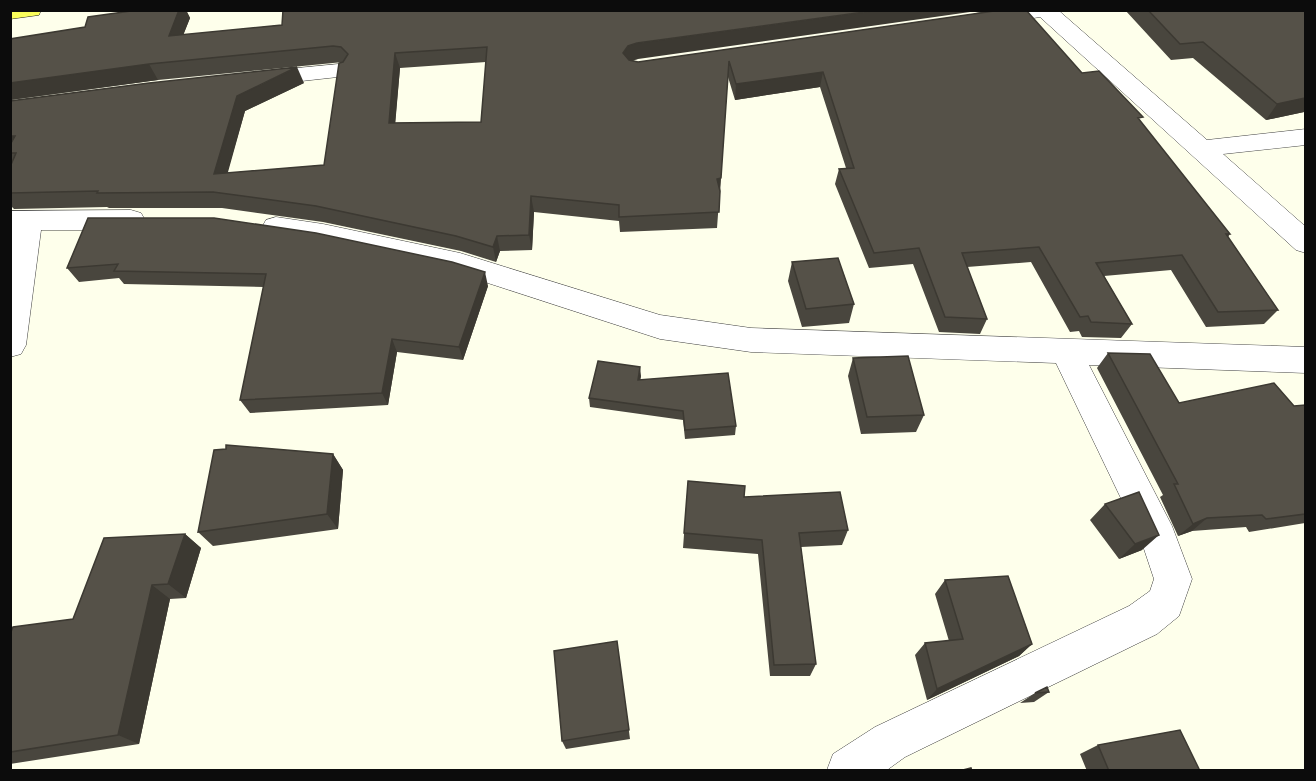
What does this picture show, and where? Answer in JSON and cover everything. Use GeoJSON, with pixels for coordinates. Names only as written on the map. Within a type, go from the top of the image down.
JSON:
{"type":"FeatureCollection","features":[{"type":"Feature","properties":{"kind":"main road"},"geometry":{"type":"LineString","coordinates":[[10,13],[32,10]]}},
{"type":"Feature","properties":{"kind":"street"},"geometry":{"type":"LineString","coordinates":[[958,22],[1043,10],[1305,243]]}},
{"type":"Feature","properties":{"kind":"street"},"geometry":{"type":"LineString","coordinates":[[237,81],[339,71]]}},
{"type":"Feature","properties":{"kind":"street"},"geometry":{"type":"LineString","coordinates":[[1200,148],[1305,137]]}},
{"type":"Feature","properties":{"kind":"street"},"geometry":{"type":"LineString","coordinates":[[10,345],[19,221],[153,220]]}},
{"type":"Feature","properties":{"kind":"street"},"geometry":{"type":"LineString","coordinates":[[244,223],[323,234],[460,263],[660,327],[751,340],[1305,360]]}},
{"type":"Feature","properties":{"kind":"street"},"geometry":{"type":"LineString","coordinates":[[849,771],[890,742],[1143,620],[1165,603],[1173,579],[1159,538],[1067,353]]}},
{"type":"Feature","properties":{"kind":"building"},"geometry":{"type":"Polygon","coordinates":[[[138,10],[179,10],[169,36],[282,25],[283,10],[879,10],[628,46],[623,53],[629,60],[638,62],[1001,10],[1026,10],[1082,73],[1099,71],[1143,117],[1138,118],[1230,234],[1226,234],[1278,310],[1218,312],[1182,255],[1096,263],[1132,324],[1091,322],[1088,316],[1080,317],[1039,247],[962,253],[987,319],[945,317],[919,248],[874,253],[839,169],[854,168],[823,72],[736,84],[729,61],[721,178],[717,179],[720,191],[719,212],[619,217],[619,205],[531,196],[529,235],[497,236],[493,247],[456,236],[316,206],[213,192],[10,193],[10,167],[16,153],[10,153],[10,145],[15,136],[10,136],[10,101],[297,67],[237,96],[214,174],[324,165],[339,63],[343,62],[348,54],[341,47],[149,64],[10,83],[10,39],[85,27],[88,17],[138,10]],[[487,47],[395,53],[389,123],[481,122],[487,47]]]}},
{"type":"Feature","properties":{"kind":"building"},"geometry":{"type":"Polygon","coordinates":[[[1148,10],[1305,10],[1305,98],[1277,104],[1203,42],[1180,44],[1148,10]]]}},
{"type":"Feature","properties":{"kind":"building"},"geometry":{"type":"Polygon","coordinates":[[[88,218],[214,218],[316,233],[452,262],[485,272],[459,347],[392,339],[382,393],[240,400],[266,274],[114,271],[118,264],[67,268],[88,218]]]}},
{"type":"Feature","properties":{"kind":"building"},"geometry":{"type":"Polygon","coordinates":[[[838,258],[854,304],[806,309],[792,262],[838,258]]]}},
{"type":"Feature","properties":{"kind":"building"},"geometry":{"type":"Polygon","coordinates":[[[1108,353],[1150,354],[1179,403],[1274,383],[1294,406],[1305,405],[1305,514],[1266,519],[1262,515],[1207,518],[1193,524],[1174,484],[1178,484],[1108,353]]]}},
{"type":"Feature","properties":{"kind":"building"},"geometry":{"type":"Polygon","coordinates":[[[908,356],[924,415],[867,417],[853,358],[908,356]]]}},
{"type":"Feature","properties":{"kind":"building"},"geometry":{"type":"Polygon","coordinates":[[[598,361],[640,367],[638,380],[728,373],[736,426],[685,430],[683,411],[589,398],[598,361]]]}},
{"type":"Feature","properties":{"kind":"building"},"geometry":{"type":"Polygon","coordinates":[[[226,445],[333,454],[327,514],[198,532],[214,450],[226,449],[226,445]]]}},
{"type":"Feature","properties":{"kind":"building"},"geometry":{"type":"Polygon","coordinates":[[[688,481],[745,486],[744,497],[840,492],[848,530],[799,533],[816,664],[774,665],[762,540],[684,533],[688,481]]]}},
{"type":"Feature","properties":{"kind":"building"},"geometry":{"type":"Polygon","coordinates":[[[1139,492],[1159,535],[1135,544],[1105,504],[1139,492]]]}},
{"type":"Feature","properties":{"kind":"building"},"geometry":{"type":"Polygon","coordinates":[[[185,534],[168,584],[152,585],[118,735],[10,752],[10,634],[13,627],[73,619],[104,538],[185,534]]]}},
{"type":"Feature","properties":{"kind":"building"},"geometry":{"type":"Polygon","coordinates":[[[1008,576],[1032,644],[937,689],[925,643],[963,639],[945,580],[1008,576]]]}},
{"type":"Feature","properties":{"kind":"building"},"geometry":{"type":"Polygon","coordinates":[[[617,641],[629,730],[562,741],[554,651],[617,641]]]}},
{"type":"Feature","properties":{"kind":"building"},"geometry":{"type":"Polygon","coordinates":[[[1047,687],[1049,692],[1035,693],[1047,687]]]}},
{"type":"Feature","properties":{"kind":"building"},"geometry":{"type":"Polygon","coordinates":[[[1180,730],[1200,771],[1109,771],[1098,745],[1180,730]]]}}]}
